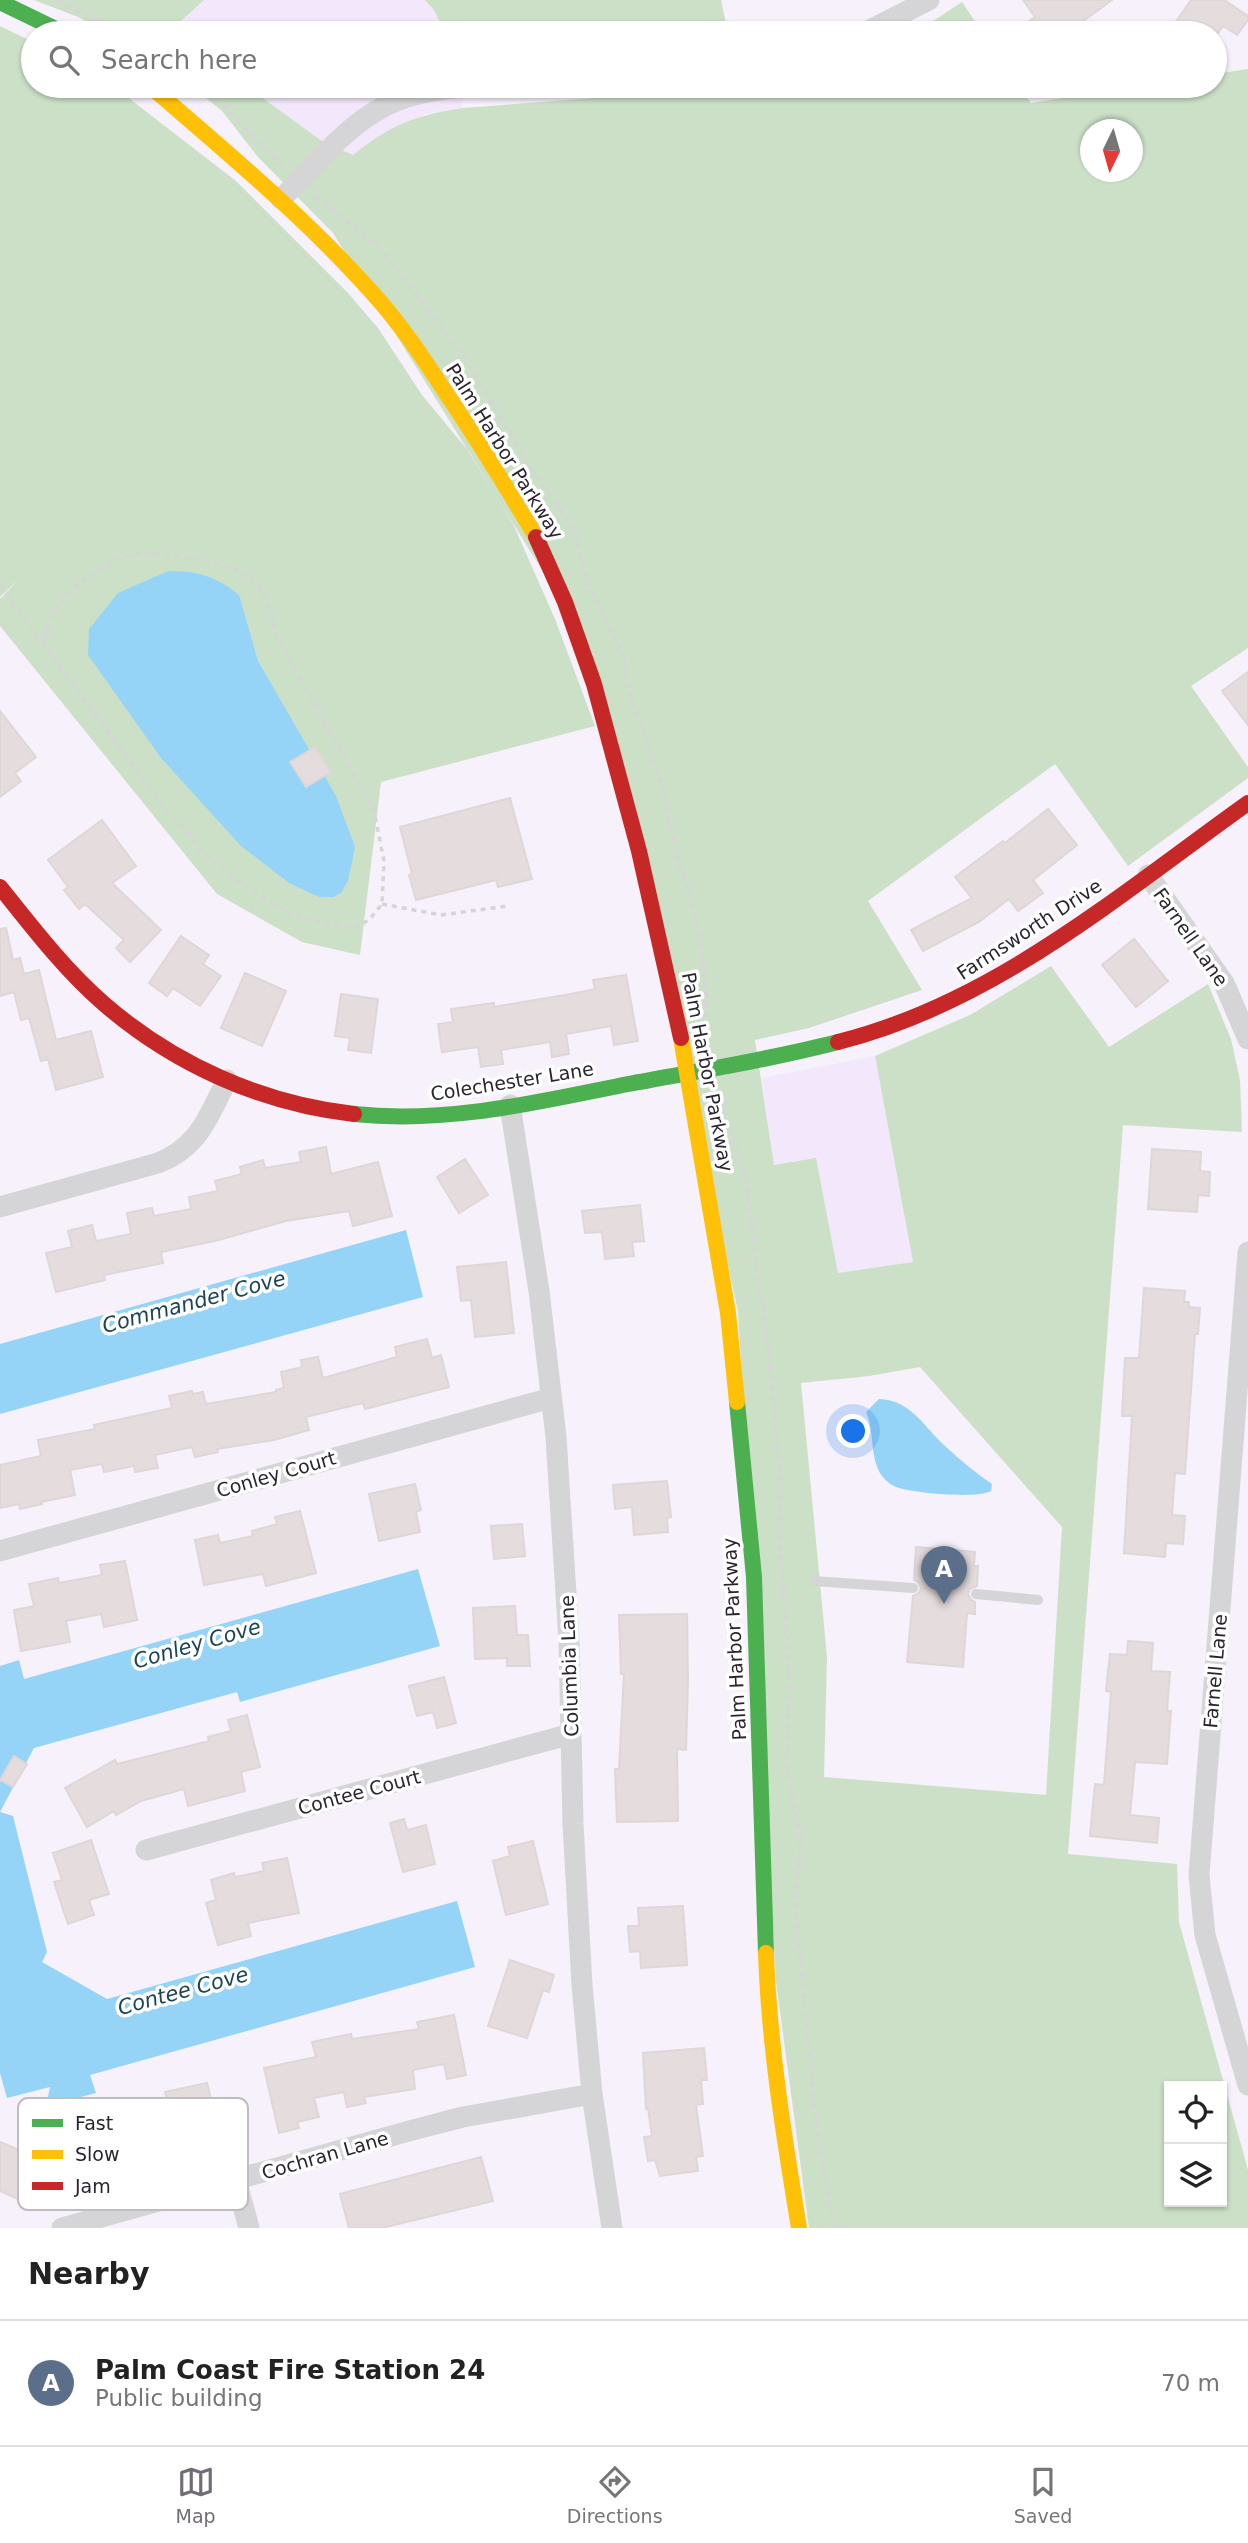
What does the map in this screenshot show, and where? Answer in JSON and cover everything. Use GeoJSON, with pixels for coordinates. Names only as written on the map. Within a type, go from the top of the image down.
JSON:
{"type":"FeatureCollection","features":[{"type":"Feature","properties":{"kind":"street"},"geometry":{"type":"LineString","coordinates":[[888,21],[929,0]]}},
{"type":"Feature","properties":{"kind":"street"},"geometry":{"type":"LineString","coordinates":[[0,2],[39,21]]}},
{"type":"Feature","properties":{"kind":"street","name":"Palm Harbor Parkway"},"geometry":{"type":"LineString","coordinates":[[164,98],[281,199],[360,279],[410,339],[487,454],[541,548],[578,638],[612,743],[689,1073],[729,1313],[752,1546],[767,1982],[784,2138],[799,2228]]}},
{"type":"Feature","properties":{"kind":"street"},"geometry":{"type":"LineString","coordinates":[[281,199],[343,138],[384,107],[410,98]]}},
{"type":"Feature","properties":{"kind":"street","name":"Farmsworth Drive"},"geometry":{"type":"LineString","coordinates":[[689,1073],[838,1043],[887,1029],[976,991],[1020,965],[1248,803]]}},
{"type":"Feature","properties":{"kind":"street","name":"Farnell Lane"},"geometry":{"type":"LineString","coordinates":[[1148,875],[1224,983],[1248,1039]]}},
{"type":"Feature","properties":{"kind":"street","name":"Colechester Lane"},"geometry":{"type":"LineString","coordinates":[[0,887],[60,959],[124,1021],[179,1057],[227,1080],[299,1104],[366,1115],[438,1115],[689,1073]]}},
{"type":"Feature","properties":{"kind":"street"},"geometry":{"type":"LineString","coordinates":[[0,1207],[158,1163],[177,1154],[195,1139],[227,1080]]}},
{"type":"Feature","properties":{"kind":"street","name":"Columbia Lane"},"geometry":{"type":"LineString","coordinates":[[510,1105],[539,1291],[551,1398],[566,1575],[577,1918],[592,2094],[612,2228]]}},
{"type":"Feature","properties":{"kind":"street","name":"Farnell Lane"},"geometry":{"type":"LineString","coordinates":[[1248,1252],[1199,1875],[1207,1942],[1248,2085]]}},
{"type":"Feature","properties":{"kind":"street","name":"Conley Court"},"geometry":{"type":"LineString","coordinates":[[0,1552],[551,1398]]}},
{"type":"Feature","properties":{"kind":"street","name":"Contee Court"},"geometry":{"type":"LineString","coordinates":[[146,1850],[571,1734]]}},
{"type":"Feature","properties":{"kind":"street","name":"Cochran Lane"},"geometry":{"type":"LineString","coordinates":[[248,2177],[463,2117],[592,2094]]}},
{"type":"Feature","properties":{"kind":"street","name":"Cochran Lane"},"geometry":{"type":"LineString","coordinates":[[62,2228],[127,2210]]}},
{"type":"Feature","properties":{"kind":"street"},"geometry":{"type":"LineString","coordinates":[[244,2210],[249,2228]]}},
{"type":"Feature","properties":{"kind":"lane"},"geometry":{"type":"LineString","coordinates":[[814,1581],[913,1588]]}},
{"type":"Feature","properties":{"kind":"lane"},"geometry":{"type":"LineString","coordinates":[[976,1594],[1038,1600]]}},
{"type":"Feature","properties":{"kind":"path"},"geometry":{"type":"LineString","coordinates":[[58,0],[100,21]]}},
{"type":"Feature","properties":{"kind":"path"},"geometry":{"type":"LineString","coordinates":[[214,98],[280,164]]}},
{"type":"Feature","properties":{"kind":"path"},"geometry":{"type":"LineString","coordinates":[[317,197],[386,255],[466,360]]}},
{"type":"Feature","properties":{"kind":"path"},"geometry":{"type":"LineString","coordinates":[[0,585],[43,645],[172,819],[186,829],[201,852],[247,888],[302,919],[356,928],[370,919],[382,904],[384,861],[374,811],[279,640],[269,616],[265,595],[243,574],[223,565],[200,560],[157,553],[130,555],[91,575],[62,602],[50,618],[43,645]]}},
{"type":"Feature","properties":{"kind":"path"},"geometry":{"type":"LineString","coordinates":[[382,904],[441,915],[509,906]]}},
{"type":"Feature","properties":{"kind":"path"},"geometry":{"type":"LineString","coordinates":[[718,1095],[746,1178],[758,1283],[765,1319],[779,1462],[779,1528],[790,1681],[786,1765],[801,1840],[796,1901],[799,1946],[815,2114],[833,2228]]}},
{"type":"Feature","properties":{"kind":"shaded area"},"geometry":{"type":"Polygon","coordinates":[[[204,0],[425,0],[439,21],[181,21],[204,0]]]}},
{"type":"Feature","properties":{"kind":"shaded area"},"geometry":{"type":"Polygon","coordinates":[[[263,98],[462,98],[463,108],[428,113],[372,140],[353,155],[322,141],[263,98]]]}},
{"type":"Feature","properties":{"kind":"shaded area"},"geometry":{"type":"Polygon","coordinates":[[[875,1056],[913,1262],[838,1274],[816,1159],[774,1166],[762,1078],[875,1056]]]}},
{"type":"Feature","properties":{"kind":"green space"},"geometry":{"type":"Polygon","coordinates":[[[34,0],[204,0],[181,21],[86,21],[34,0]]]}},
{"type":"Feature","properties":{"kind":"green space"},"geometry":{"type":"Polygon","coordinates":[[[425,0],[721,0],[725,21],[439,21],[425,0]]]}},
{"type":"Feature","properties":{"kind":"green space"},"geometry":{"type":"Polygon","coordinates":[[[962,2],[975,21],[933,21],[962,2]]]}},
{"type":"Feature","properties":{"kind":"green space"},"geometry":{"type":"Polygon","coordinates":[[[0,26],[21,36],[21,98],[129,98],[236,181],[348,293],[378,328],[422,395],[470,453],[513,524],[555,619],[595,726],[381,782],[360,955],[302,942],[217,894],[0,626],[0,599],[18,580],[0,597],[0,26]]]}},
{"type":"Feature","properties":{"kind":"green space"},"geometry":{"type":"Polygon","coordinates":[[[1248,69],[1248,648],[1191,686],[1248,767],[1248,778],[1128,866],[1055,764],[868,901],[922,990],[809,1028],[755,1040],[774,1165],[816,1158],[838,1273],[913,1262],[875,1056],[970,1015],[1051,966],[1109,1047],[1208,984],[1231,1039],[1240,1080],[1242,1132],[1123,1125],[1068,1854],[1177,1864],[1179,1922],[1223,2081],[1164,2081],[1164,2207],[1227,2207],[1227,2095],[1248,2170],[1248,2228],[809,2228],[776,1981],[738,1311],[591,649],[333,233],[258,157],[222,111],[206,98],[263,98],[322,141],[353,155],[379,136],[404,123],[463,108],[596,98],[1027,98],[1031,103],[1063,98],[1227,98],[1227,72],[1248,69]],[[920,1367],[869,1376],[801,1383],[827,1657],[824,1777],[1046,1795],[1062,1527],[920,1367]]]}},
{"type":"Feature","properties":{"kind":"water"},"geometry":{"type":"Polygon","coordinates":[[[168,571],[206,576],[239,595],[258,661],[336,796],[355,847],[348,881],[341,893],[333,897],[319,897],[289,883],[241,846],[161,758],[88,655],[89,629],[118,593],[168,571]]]}},
{"type":"Feature","properties":{"kind":"water","name":"Commander Cove"},"geometry":{"type":"Polygon","coordinates":[[[406,1230],[423,1297],[0,1414],[0,1344],[406,1230]]]}},
{"type":"Feature","properties":{"kind":"water"},"geometry":{"type":"Polygon","coordinates":[[[879,1399],[900,1404],[908,1409],[937,1439],[992,1484],[991,1491],[973,1495],[918,1492],[899,1488],[887,1481],[875,1461],[866,1412],[879,1399]]]}},
{"type":"Feature","properties":{"kind":"water","name":"Conley Cove"},"geometry":{"type":"Polygon","coordinates":[[[418,1569],[440,1646],[240,1702],[237,1692],[34,1748],[0,1812],[0,1666],[19,1660],[24,1679],[418,1569]]]}},
{"type":"Feature","properties":{"kind":"water","name":"Contee Cove"},"geometry":{"type":"Polygon","coordinates":[[[0,1812],[13,1816],[47,1952],[42,1962],[107,1999],[457,1901],[475,1967],[90,2075],[96,2093],[77,2098],[48,2098],[50,2087],[7,2098],[0,2073],[0,1812]]]}},
{"type":"Feature","properties":{"kind":"building"},"geometry":{"type":"Polygon","coordinates":[[[1023,0],[1112,0],[1083,21],[1029,21],[1035,17],[1023,0]]]}},
{"type":"Feature","properties":{"kind":"building"},"geometry":{"type":"Polygon","coordinates":[[[1191,0],[1224,0],[1248,16],[1237,35],[1227,29],[1227,21],[1176,21],[1191,0]]]}},
{"type":"Feature","properties":{"kind":"building"},"geometry":{"type":"Polygon","coordinates":[[[1248,672],[1248,725],[1222,691],[1248,672]]]}},
{"type":"Feature","properties":{"kind":"building"},"geometry":{"type":"Polygon","coordinates":[[[0,711],[36,757],[15,773],[21,781],[0,797],[0,711]]]}},
{"type":"Feature","properties":{"kind":"building"},"geometry":{"type":"Polygon","coordinates":[[[315,747],[331,772],[306,787],[290,762],[315,747]]]}},
{"type":"Feature","properties":{"kind":"building"},"geometry":{"type":"Polygon","coordinates":[[[510,798],[532,879],[498,887],[496,880],[416,900],[400,827],[510,798]]]}},
{"type":"Feature","properties":{"kind":"building"},"geometry":{"type":"Polygon","coordinates":[[[1048,809],[1077,845],[1033,880],[1043,893],[1018,911],[1009,899],[979,922],[923,951],[911,930],[972,898],[955,877],[1048,809]]]}},
{"type":"Feature","properties":{"kind":"building"},"geometry":{"type":"Polygon","coordinates":[[[102,820],[136,866],[112,883],[161,930],[130,962],[116,948],[124,940],[85,904],[79,909],[64,890],[68,887],[48,860],[102,820]]]}},
{"type":"Feature","properties":{"kind":"building"},"geometry":{"type":"Polygon","coordinates":[[[6,928],[13,960],[20,958],[24,974],[39,970],[56,1040],[91,1031],[103,1077],[56,1090],[48,1059],[41,1061],[29,1018],[21,1020],[14,992],[0,996],[0,929],[6,928]]]}},
{"type":"Feature","properties":{"kind":"building"},"geometry":{"type":"Polygon","coordinates":[[[181,936],[209,955],[203,964],[221,976],[200,1006],[173,988],[167,996],[149,983],[181,936]]]}},
{"type":"Feature","properties":{"kind":"building"},"geometry":{"type":"Polygon","coordinates":[[[1134,939],[1168,981],[1136,1007],[1102,965],[1134,939]]]}},
{"type":"Feature","properties":{"kind":"building"},"geometry":{"type":"Polygon","coordinates":[[[245,973],[286,991],[262,1046],[221,1028],[245,973]]]}},
{"type":"Feature","properties":{"kind":"building"},"geometry":{"type":"Polygon","coordinates":[[[626,975],[638,1041],[614,1045],[611,1026],[566,1034],[569,1054],[552,1057],[550,1042],[501,1050],[503,1064],[481,1067],[478,1047],[442,1052],[438,1024],[453,1022],[451,1009],[494,1003],[494,1007],[571,994],[595,989],[593,980],[626,975]]]}},
{"type":"Feature","properties":{"kind":"building"},"geometry":{"type":"Polygon","coordinates":[[[341,994],[378,999],[371,1053],[348,1050],[350,1038],[335,1036],[341,994]]]}},
{"type":"Feature","properties":{"kind":"building"},"geometry":{"type":"Polygon","coordinates":[[[326,1147],[331,1174],[378,1162],[392,1216],[353,1226],[349,1211],[286,1221],[215,1241],[161,1252],[163,1263],[104,1275],[105,1280],[56,1292],[46,1253],[72,1247],[68,1231],[92,1225],[96,1241],[131,1234],[127,1213],[152,1208],[154,1216],[191,1209],[189,1197],[218,1191],[215,1181],[242,1174],[240,1167],[263,1160],[265,1168],[301,1162],[299,1152],[326,1147]]]}},
{"type":"Feature","properties":{"kind":"building"},"geometry":{"type":"Polygon","coordinates":[[[1152,1149],[1201,1152],[1200,1171],[1210,1172],[1209,1196],[1198,1195],[1197,1212],[1148,1209],[1152,1149]]]}},
{"type":"Feature","properties":{"kind":"building"},"geometry":{"type":"Polygon","coordinates":[[[465,1159],[488,1195],[459,1213],[437,1177],[465,1159]]]}},
{"type":"Feature","properties":{"kind":"building"},"geometry":{"type":"Polygon","coordinates":[[[640,1205],[644,1241],[632,1242],[634,1256],[605,1259],[602,1232],[585,1233],[582,1211],[640,1205]]]}},
{"type":"Feature","properties":{"kind":"building"},"geometry":{"type":"Polygon","coordinates":[[[506,1262],[514,1333],[475,1337],[471,1300],[461,1301],[457,1267],[506,1262]]]}},
{"type":"Feature","properties":{"kind":"building"},"geometry":{"type":"Polygon","coordinates":[[[1144,1288],[1185,1291],[1184,1302],[1189,1302],[1189,1307],[1200,1308],[1198,1334],[1195,1334],[1185,1474],[1175,1473],[1172,1515],[1185,1516],[1183,1544],[1166,1543],[1165,1557],[1124,1553],[1132,1416],[1122,1416],[1125,1358],[1139,1358],[1144,1288]]]}},
{"type":"Feature","properties":{"kind":"building"},"geometry":{"type":"Polygon","coordinates":[[[427,1339],[432,1358],[441,1355],[449,1387],[365,1409],[363,1403],[306,1417],[309,1430],[274,1440],[217,1449],[218,1452],[195,1457],[192,1447],[155,1455],[158,1468],[135,1472],[134,1466],[104,1472],[102,1464],[70,1470],[75,1495],[20,1509],[19,1504],[0,1508],[0,1465],[41,1456],[38,1440],[95,1429],[94,1425],[172,1408],[169,1396],[192,1391],[193,1394],[203,1392],[206,1404],[276,1392],[284,1388],[281,1372],[302,1367],[301,1360],[318,1357],[323,1378],[397,1357],[395,1347],[427,1339]]]}},
{"type":"Feature","properties":{"kind":"building"},"geometry":{"type":"Polygon","coordinates":[[[667,1481],[671,1517],[667,1518],[668,1532],[634,1535],[632,1507],[615,1509],[613,1485],[667,1481]]]}},
{"type":"Feature","properties":{"kind":"building"},"geometry":{"type":"Polygon","coordinates":[[[415,1484],[421,1510],[416,1512],[420,1532],[379,1541],[369,1494],[415,1484]]]}},
{"type":"Feature","properties":{"kind":"building"},"geometry":{"type":"Polygon","coordinates":[[[300,1511],[316,1573],[266,1586],[263,1574],[204,1585],[195,1540],[218,1535],[220,1543],[253,1536],[252,1531],[277,1524],[275,1517],[300,1511]]]}},
{"type":"Feature","properties":{"kind":"building"},"geometry":{"type":"Polygon","coordinates":[[[522,1524],[525,1556],[494,1559],[491,1526],[522,1524]]]}},
{"type":"Feature","properties":{"kind":"building"},"geometry":{"type":"Polygon","coordinates":[[[916,1547],[975,1552],[974,1566],[978,1566],[977,1586],[970,1589],[968,1594],[975,1602],[975,1614],[967,1613],[963,1667],[907,1662],[913,1596],[919,1593],[921,1588],[914,1580],[916,1547]]]}},
{"type":"Feature","properties":{"kind":"building"},"geometry":{"type":"Polygon","coordinates":[[[125,1561],[137,1620],[104,1627],[101,1614],[66,1621],[70,1642],[21,1651],[14,1610],[34,1606],[29,1584],[58,1578],[59,1583],[102,1575],[100,1565],[125,1561]]]}},
{"type":"Feature","properties":{"kind":"building"},"geometry":{"type":"Polygon","coordinates":[[[515,1606],[517,1635],[528,1635],[530,1666],[507,1666],[507,1658],[475,1659],[473,1608],[515,1606]]]}},
{"type":"Feature","properties":{"kind":"building"},"geometry":{"type":"Polygon","coordinates":[[[687,1614],[686,1750],[677,1749],[678,1821],[617,1822],[615,1769],[619,1769],[624,1674],[621,1674],[619,1615],[687,1614]]]}},
{"type":"Feature","properties":{"kind":"building"},"geometry":{"type":"Polygon","coordinates":[[[1128,1641],[1153,1643],[1151,1671],[1170,1672],[1167,1711],[1171,1711],[1167,1764],[1135,1762],[1130,1815],[1159,1818],[1157,1843],[1090,1836],[1095,1784],[1104,1785],[1111,1692],[1106,1691],[1110,1654],[1127,1655],[1128,1641]]]}},
{"type":"Feature","properties":{"kind":"building"},"geometry":{"type":"Polygon","coordinates":[[[444,1677],[456,1723],[437,1728],[433,1712],[417,1716],[409,1686],[444,1677]]]}},
{"type":"Feature","properties":{"kind":"building"},"geometry":{"type":"Polygon","coordinates":[[[247,1715],[260,1767],[241,1772],[245,1791],[188,1806],[184,1789],[141,1801],[116,1815],[114,1811],[87,1827],[65,1788],[115,1760],[117,1764],[209,1741],[208,1737],[231,1731],[228,1720],[247,1715]]]}},
{"type":"Feature","properties":{"kind":"building"},"geometry":{"type":"Polygon","coordinates":[[[14,1756],[27,1764],[13,1787],[0,1780],[14,1756]]]}},
{"type":"Feature","properties":{"kind":"building"},"geometry":{"type":"Polygon","coordinates":[[[404,1819],[407,1830],[426,1825],[435,1864],[403,1872],[390,1823],[404,1819]]]}},
{"type":"Feature","properties":{"kind":"building"},"geometry":{"type":"Polygon","coordinates":[[[91,1840],[109,1894],[89,1900],[94,1915],[68,1924],[54,1882],[62,1880],[53,1853],[91,1840]]]}},
{"type":"Feature","properties":{"kind":"building"},"geometry":{"type":"Polygon","coordinates":[[[533,1841],[548,1904],[506,1915],[493,1861],[510,1856],[508,1847],[533,1841]]]}},
{"type":"Feature","properties":{"kind":"building"},"geometry":{"type":"Polygon","coordinates":[[[287,1858],[299,1913],[248,1923],[251,1936],[218,1945],[206,1903],[216,1900],[211,1880],[234,1873],[235,1877],[264,1871],[262,1863],[287,1858]]]}},
{"type":"Feature","properties":{"kind":"building"},"geometry":{"type":"Polygon","coordinates":[[[683,1906],[687,1965],[641,1968],[640,1951],[630,1952],[628,1926],[639,1926],[638,1908],[683,1906]]]}},
{"type":"Feature","properties":{"kind":"building"},"geometry":{"type":"Polygon","coordinates":[[[510,1960],[554,1975],[549,1992],[543,1990],[527,2038],[488,2026],[510,1960]]]}},
{"type":"Feature","properties":{"kind":"building"},"geometry":{"type":"Polygon","coordinates":[[[454,2015],[466,2075],[447,2079],[444,2064],[413,2070],[415,2089],[364,2097],[366,2103],[347,2107],[344,2092],[314,2098],[319,2117],[297,2122],[299,2128],[279,2133],[264,2068],[316,2057],[312,2042],[351,2034],[352,2039],[419,2029],[417,2022],[454,2015]]]}},
{"type":"Feature","properties":{"kind":"building"},"geometry":{"type":"Polygon","coordinates":[[[704,2048],[707,2080],[701,2080],[703,2104],[696,2105],[703,2156],[696,2157],[698,2171],[660,2176],[655,2160],[648,2161],[644,2137],[652,2136],[648,2108],[646,2109],[643,2053],[704,2048]]]}},
{"type":"Feature","properties":{"kind":"building"},"geometry":{"type":"Polygon","coordinates":[[[207,2083],[211,2098],[166,2098],[165,2092],[207,2083]]]}},
{"type":"Feature","properties":{"kind":"building"},"geometry":{"type":"Polygon","coordinates":[[[0,2142],[18,2150],[18,2199],[0,2191],[0,2142]]]}},
{"type":"Feature","properties":{"kind":"building"},"geometry":{"type":"Polygon","coordinates":[[[481,2157],[493,2201],[382,2228],[349,2228],[340,2194],[481,2157]]]}},
{"type":"Feature","properties":{"kind":"traffic: fast"},"geometry":{"type":"LineString","coordinates":[[0,2],[39,21]]}},
{"type":"Feature","properties":{"kind":"traffic: fast"},"geometry":{"type":"LineString","coordinates":[[354,1114],[423,1116],[492,1110],[759,1060],[838,1042]]}},
{"type":"Feature","properties":{"kind":"traffic: fast"},"geometry":{"type":"LineString","coordinates":[[737,1402],[754,1577],[766,1953]]}},
{"type":"Feature","properties":{"kind":"traffic: slow"},"geometry":{"type":"LineString","coordinates":[[164,98],[300,219],[383,305],[414,345],[454,405],[536,537]]}},
{"type":"Feature","properties":{"kind":"traffic: slow"},"geometry":{"type":"LineString","coordinates":[[681,1038],[728,1313],[737,1402]]}},
{"type":"Feature","properties":{"kind":"traffic: slow"},"geometry":{"type":"LineString","coordinates":[[766,1953],[774,2056],[799,2228]]}},
{"type":"Feature","properties":{"kind":"traffic: jam"},"geometry":{"type":"LineString","coordinates":[[536,537],[565,602],[594,684],[639,851],[681,1038]]}},
{"type":"Feature","properties":{"kind":"traffic: jam"},"geometry":{"type":"LineString","coordinates":[[838,1042],[895,1024],[950,1001],[1002,973],[1103,909],[1248,803]]}},
{"type":"Feature","properties":{"kind":"traffic: jam"},"geometry":{"type":"LineString","coordinates":[[0,887],[49,947],[89,990],[130,1025],[159,1045],[220,1078],[253,1091],[320,1109],[354,1114]]}},
{"type":"Feature","properties":{"kind":"place","name":"Palm Coast Fire Station 24"},"geometry":{"type":"Point","coordinates":[944,1604]}}]}
